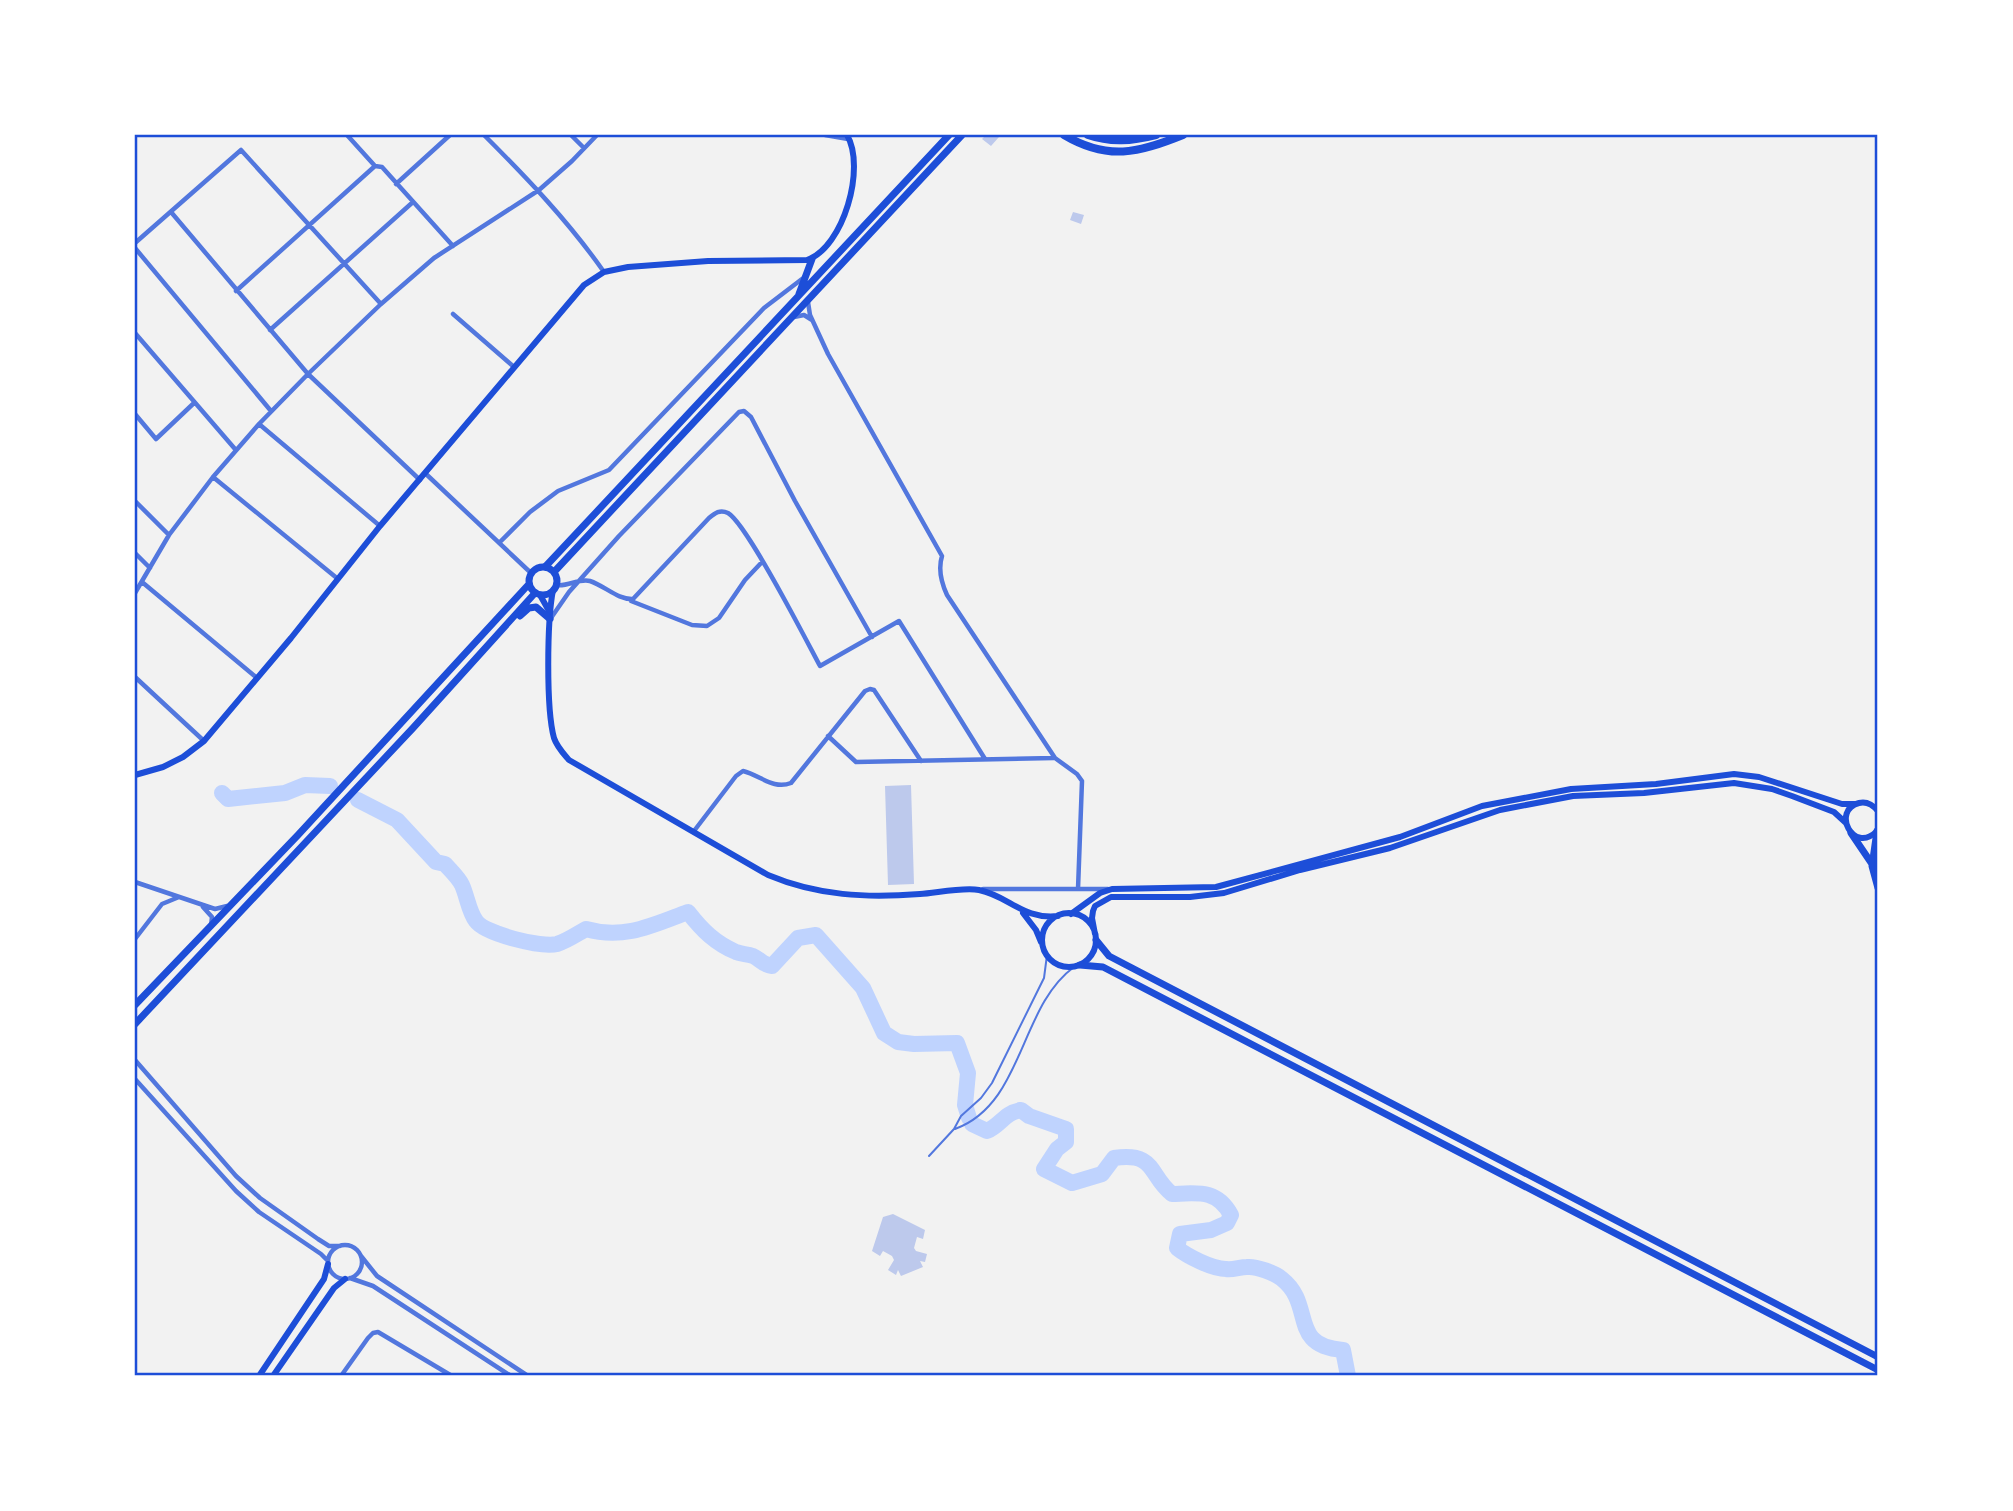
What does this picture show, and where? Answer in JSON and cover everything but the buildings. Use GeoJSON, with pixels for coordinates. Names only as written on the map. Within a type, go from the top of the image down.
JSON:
{"type":"FeatureCollection","features":[{"type":"Feature","properties":{"kind":"highway"},"geometry":{"type":"LineString","coordinates":[[1065,135],[1094,149],[1130,153],[1183,135]]}},
{"type":"Feature","properties":{"kind":"highway"},"geometry":{"type":"LineString","coordinates":[[1088,135],[1124,141],[1156,135]]}},
{"type":"Feature","properties":{"kind":"main road"},"geometry":{"type":"LineString","coordinates":[[545,567],[949,135]]}},
{"type":"Feature","properties":{"kind":"main road"},"geometry":{"type":"LineString","coordinates":[[962,135],[554,572],[550,616],[552,723],[558,746],[569,760],[590,774],[768,875],[791,885],[830,894],[873,897],[977,890],[1035,916],[1071,914],[1084,918],[1110,956],[1878,1357]]}},
{"type":"Feature","properties":{"kind":"main road"},"geometry":{"type":"LineString","coordinates":[[797,298],[813,259],[831,239],[850,200],[854,156],[848,137]]}},
{"type":"Feature","properties":{"kind":"main road"},"geometry":{"type":"LineString","coordinates":[[135,775],[163,767],[183,757],[204,741],[258,679],[380,526],[584,285],[604,272],[648,264],[813,259]]}},
{"type":"Feature","properties":{"kind":"main road"},"geometry":{"type":"LineString","coordinates":[[135,1005],[359,770],[529,584],[531,573],[537,568],[545,567],[554,572]]}},
{"type":"Feature","properties":{"kind":"main road"},"geometry":{"type":"LineString","coordinates":[[529,584],[550,616]]}},
{"type":"Feature","properties":{"kind":"main road"},"geometry":{"type":"LineString","coordinates":[[135,1024],[491,641],[537,594],[548,594],[554,588]]}},
{"type":"Feature","properties":{"kind":"main road"},"geometry":{"type":"LineString","coordinates":[[491,641],[529,608],[539,608],[550,616]]}},
{"type":"Feature","properties":{"kind":"main road"},"geometry":{"type":"LineString","coordinates":[[1071,914],[1100,893],[1112,889],[1216,887],[1399,836],[1482,806],[1571,789],[1656,784],[1734,774],[1769,780],[1842,804],[1868,803],[1878,810]]}},
{"type":"Feature","properties":{"kind":"main road"},"geometry":{"type":"LineString","coordinates":[[1077,966],[1090,957],[1096,937],[1092,918],[1095,906],[1111,897],[1190,897],[1224,893],[1300,870],[1390,848],[1500,810],[1573,796],[1644,793],[1734,783],[1782,793],[1834,812],[1846,823],[1872,866],[1878,888]]}},
{"type":"Feature","properties":{"kind":"main road"},"geometry":{"type":"LineString","coordinates":[[1846,823],[1848,811],[1856,804]]}},
{"type":"Feature","properties":{"kind":"main road"},"geometry":{"type":"LineString","coordinates":[[1851,833],[1861,838],[1878,830]]}},
{"type":"Feature","properties":{"kind":"main road"},"geometry":{"type":"LineString","coordinates":[[1872,866],[1878,830]]}},
{"type":"Feature","properties":{"kind":"main road"},"geometry":{"type":"LineString","coordinates":[[1022,911],[1036,930],[1046,954],[1061,966],[1092,964],[1103,967],[1878,1370]]}},
{"type":"Feature","properties":{"kind":"main road"},"geometry":{"type":"LineString","coordinates":[[1046,954],[1043,936],[1046,928],[1058,916]]}},
{"type":"Feature","properties":{"kind":"main road"},"geometry":{"type":"LineString","coordinates":[[259,1376],[324,1279],[328,1263]]}},
{"type":"Feature","properties":{"kind":"main road"},"geometry":{"type":"LineString","coordinates":[[273,1376],[330,1294],[347,1279]]}},
{"type":"Feature","properties":{"kind":"street"},"geometry":{"type":"LineString","coordinates":[[347,135],[375,166],[382,167],[453,246]]}},
{"type":"Feature","properties":{"kind":"street"},"geometry":{"type":"LineString","coordinates":[[396,184],[450,135]]}},
{"type":"Feature","properties":{"kind":"street"},"geometry":{"type":"LineString","coordinates":[[484,135],[582,240],[604,272]]}},
{"type":"Feature","properties":{"kind":"street"},"geometry":{"type":"LineString","coordinates":[[571,135],[584,148]]}},
{"type":"Feature","properties":{"kind":"street"},"geometry":{"type":"LineString","coordinates":[[135,593],[169,535],[213,477],[307,374],[434,258],[538,190],[597,135]]}},
{"type":"Feature","properties":{"kind":"street"},"geometry":{"type":"LineString","coordinates":[[825,135],[848,137]]}},
{"type":"Feature","properties":{"kind":"street"},"geometry":{"type":"LineString","coordinates":[[271,411],[135,246],[241,150],[381,304]]}},
{"type":"Feature","properties":{"kind":"street"},"geometry":{"type":"LineString","coordinates":[[236,291],[375,166]]}},
{"type":"Feature","properties":{"kind":"street"},"geometry":{"type":"LineString","coordinates":[[270,330],[413,202]]}},
{"type":"Feature","properties":{"kind":"street"},"geometry":{"type":"LineString","coordinates":[[171,212],[307,374],[420,480]]}},
{"type":"Feature","properties":{"kind":"street"},"geometry":{"type":"LineString","coordinates":[[499,543],[530,512],[558,491],[609,471],[764,308],[803,278]]}},
{"type":"Feature","properties":{"kind":"street"},"geometry":{"type":"LineString","coordinates":[[808,302],[808,308],[828,354],[942,556],[939,564],[942,585],[947,595],[1055,758],[1082,781],[1079,890]]}},
{"type":"Feature","properties":{"kind":"street"},"geometry":{"type":"LineString","coordinates":[[453,314],[514,368]]}},
{"type":"Feature","properties":{"kind":"street"},"geometry":{"type":"LineString","coordinates":[[794,318],[804,315],[813,320]]}},
{"type":"Feature","properties":{"kind":"street"},"geometry":{"type":"LineString","coordinates":[[135,333],[236,450]]}},
{"type":"Feature","properties":{"kind":"street"},"geometry":{"type":"LineString","coordinates":[[135,414],[156,439],[194,403]]}},
{"type":"Feature","properties":{"kind":"street"},"geometry":{"type":"LineString","coordinates":[[550,616],[576,583],[739,412],[746,411],[872,637]]}},
{"type":"Feature","properties":{"kind":"street"},"geometry":{"type":"LineString","coordinates":[[259,424],[380,526]]}},
{"type":"Feature","properties":{"kind":"street"},"geometry":{"type":"LineString","coordinates":[[426,474],[531,573]]}},
{"type":"Feature","properties":{"kind":"street"},"geometry":{"type":"LineString","coordinates":[[213,477],[338,579]]}},
{"type":"Feature","properties":{"kind":"street"},"geometry":{"type":"LineString","coordinates":[[135,501],[169,535]]}},
{"type":"Feature","properties":{"kind":"street"},"geometry":{"type":"LineString","coordinates":[[630,600],[640,593],[681,546],[716,512],[726,512],[735,520],[762,562],[820,666],[899,621],[985,759]]}},
{"type":"Feature","properties":{"kind":"street"},"geometry":{"type":"LineString","coordinates":[[135,553],[150,568]]}},
{"type":"Feature","properties":{"kind":"street"},"geometry":{"type":"LineString","coordinates":[[554,588],[590,581],[692,625],[706,626],[719,618],[745,580],[762,562]]}},
{"type":"Feature","properties":{"kind":"street"},"geometry":{"type":"LineString","coordinates":[[142,582],[258,679]]}},
{"type":"Feature","properties":{"kind":"street"},"geometry":{"type":"LineString","coordinates":[[135,677],[204,741]]}},
{"type":"Feature","properties":{"kind":"street"},"geometry":{"type":"LineString","coordinates":[[694,831],[736,776],[743,771],[782,787],[791,783],[865,691],[870,689],[874,690],[921,761]]}},
{"type":"Feature","properties":{"kind":"street"},"geometry":{"type":"LineString","coordinates":[[828,736],[856,762],[1055,758]]}},
{"type":"Feature","properties":{"kind":"street"},"geometry":{"type":"LineString","coordinates":[[135,882],[222,909],[234,902]]}},
{"type":"Feature","properties":{"kind":"street"},"geometry":{"type":"LineString","coordinates":[[977,890],[1112,889]]}},
{"type":"Feature","properties":{"kind":"street"},"geometry":{"type":"LineString","coordinates":[[135,939],[162,904],[180,897]]}},
{"type":"Feature","properties":{"kind":"street"},"geometry":{"type":"LineString","coordinates":[[200,904],[212,917],[211,926]]}},
{"type":"Feature","properties":{"kind":"street"},"geometry":{"type":"LineString","coordinates":[[135,1060],[236,1176],[260,1198],[329,1246],[354,1248],[377,1276],[528,1376]]}},
{"type":"Feature","properties":{"kind":"street"},"geometry":{"type":"LineString","coordinates":[[135,1079],[236,1191],[259,1212],[321,1254],[332,1273],[373,1286],[501,1374],[511,1376]]}},
{"type":"Feature","properties":{"kind":"street"},"geometry":{"type":"LineString","coordinates":[[328,1263],[332,1251],[340,1246]]}},
{"type":"Feature","properties":{"kind":"street"},"geometry":{"type":"LineString","coordinates":[[347,1279],[360,1269],[361,1256]]}},
{"type":"Feature","properties":{"kind":"street"},"geometry":{"type":"LineString","coordinates":[[341,1376],[368,1338],[378,1332],[452,1376]]}},
{"type":"Feature","properties":{"kind":"lane"},"geometry":{"type":"LineString","coordinates":[[929,1156],[992,1083],[1044,978],[1046,954]]}},
{"type":"Feature","properties":{"kind":"lane"},"geometry":{"type":"LineString","coordinates":[[954,1129],[969,1124],[999,1093],[1054,984],[1077,966]]}},
{"type":"Feature","properties":{"kind":"waterway"},"geometry":{"type":"LineString","coordinates":[[222,793],[228,799],[285,793],[305,785],[330,786]]}},
{"type":"Feature","properties":{"kind":"waterway"},"geometry":{"type":"LineString","coordinates":[[358,800],[397,820],[436,862],[445,864],[460,882],[472,913],[481,926],[514,939],[557,944],[586,929],[626,932],[688,912],[715,940],[736,952],[753,956],[772,966],[798,938],[816,935],[863,988],[884,1033],[898,1042],[957,1043],[968,1073],[965,1105],[969,1118]]}},
{"type":"Feature","properties":{"kind":"waterway"},"geometry":{"type":"LineString","coordinates":[[972,1124],[987,1131],[1010,1114],[1021,1110],[1029,1116],[1066,1129],[1066,1142],[1057,1149],[1044,1169],[1072,1183],[1102,1174],[1114,1158],[1138,1158],[1150,1167],[1172,1194],[1206,1194],[1220,1201],[1231,1215],[1227,1223],[1211,1230],[1180,1234],[1177,1248],[1214,1267],[1255,1268],[1282,1279],[1292,1289],[1298,1301],[1308,1333],[1326,1347],[1343,1350],[1348,1376]]}}]}
